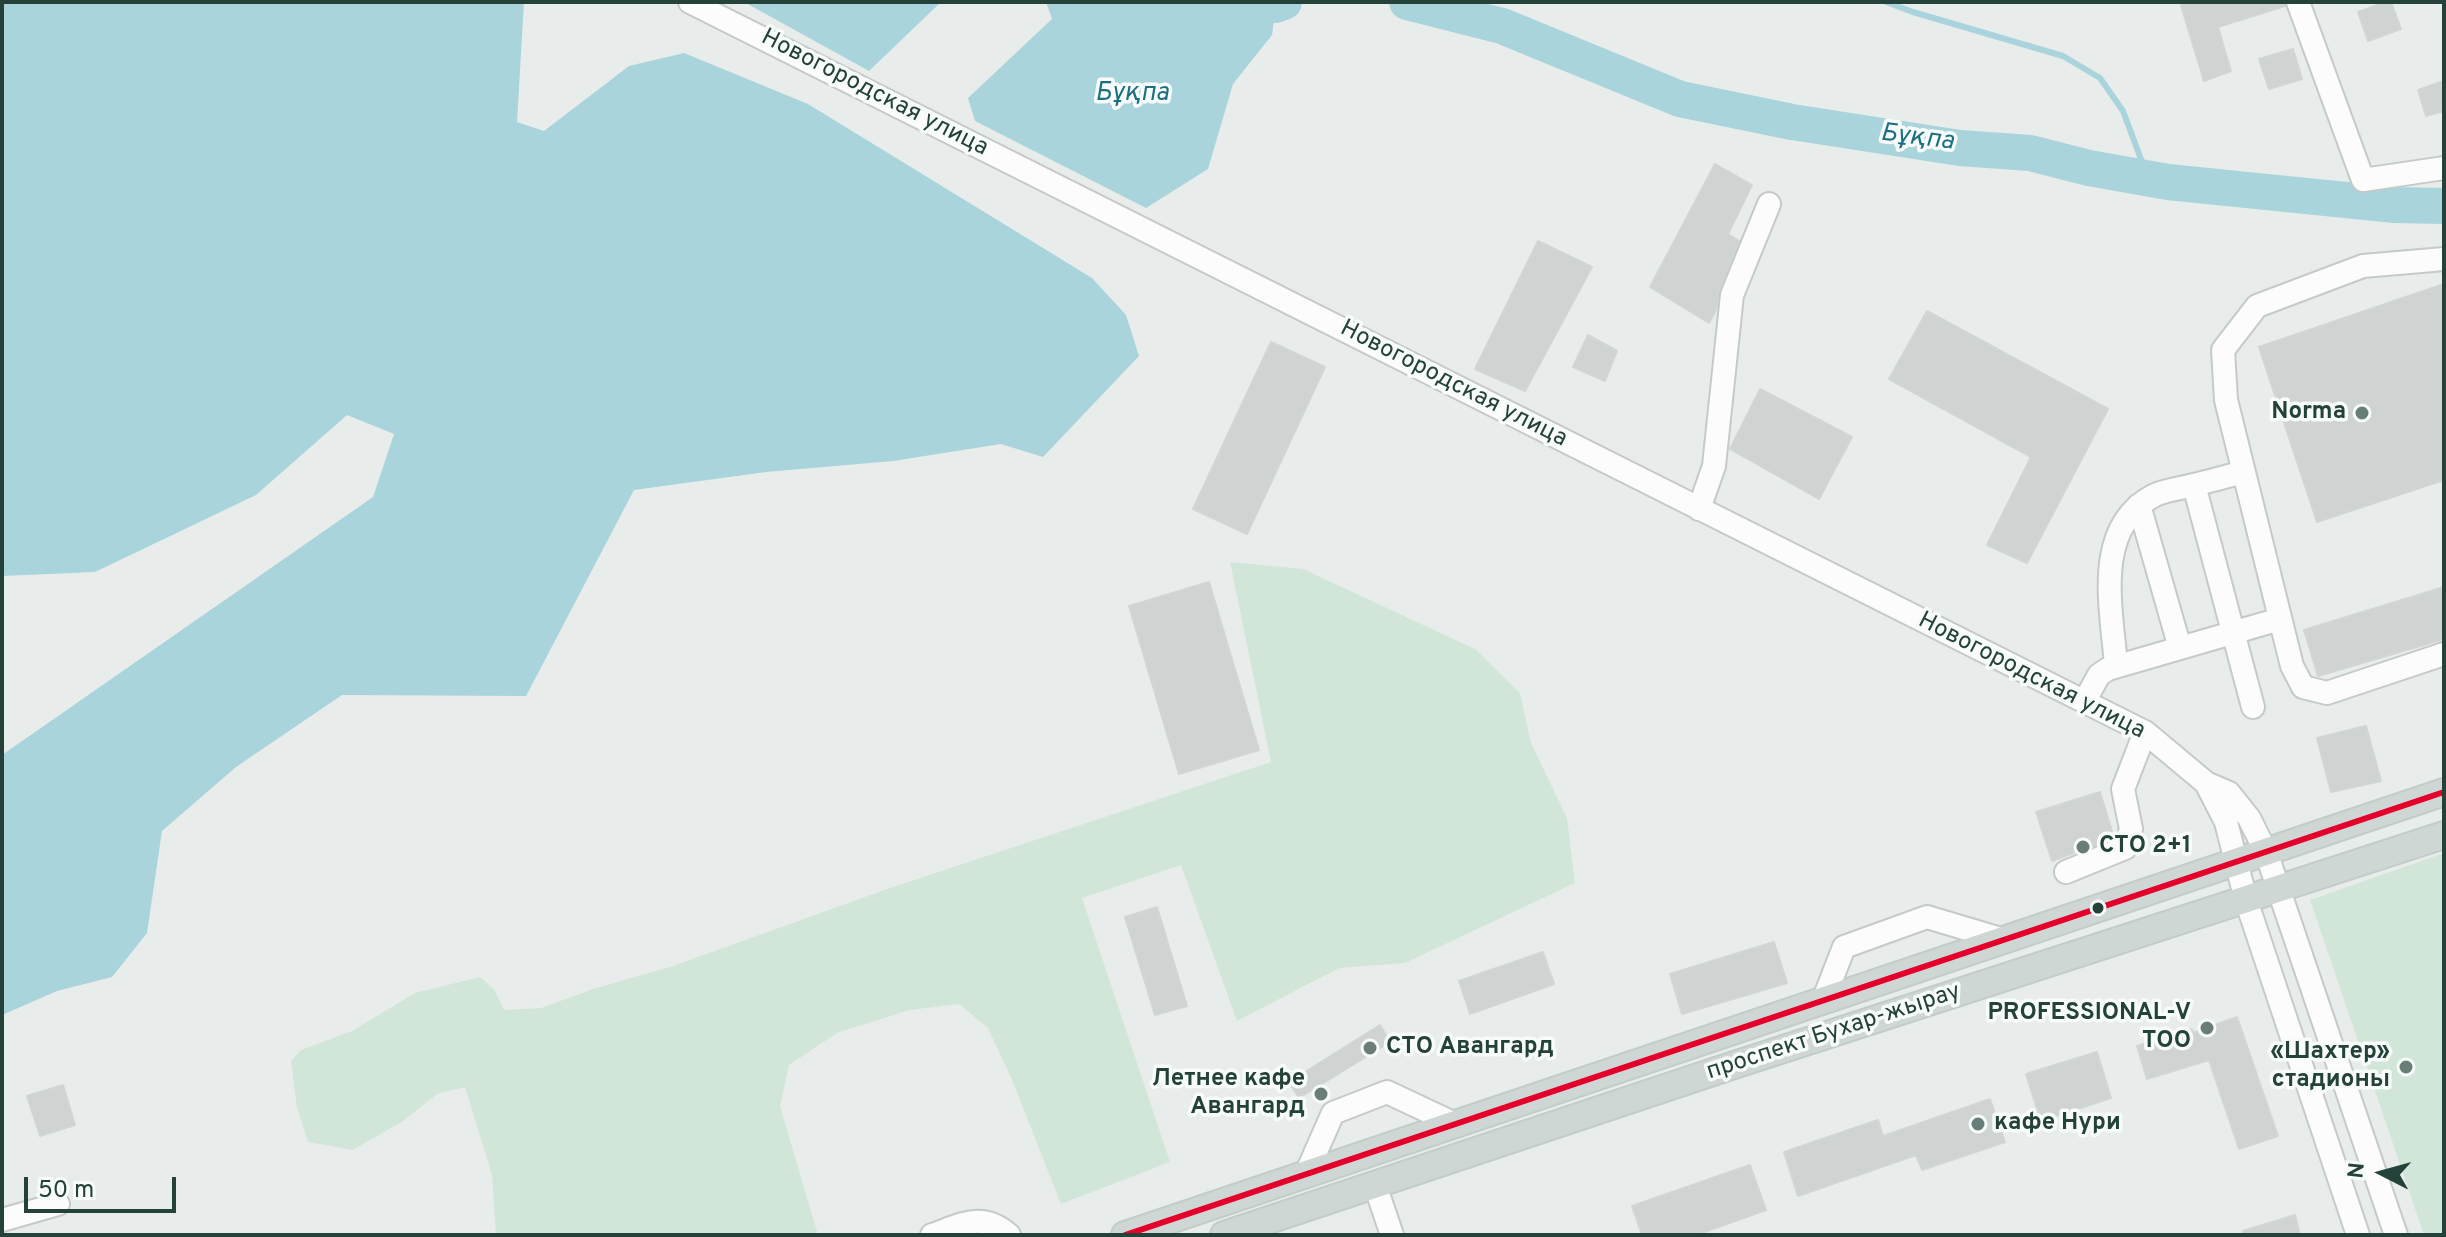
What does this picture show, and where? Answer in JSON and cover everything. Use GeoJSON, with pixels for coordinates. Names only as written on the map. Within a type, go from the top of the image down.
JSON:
{"type":"FeatureCollection","features":[{"type":"Feature","properties":{"kind":"main road","name":"проспект Бухар-жырау"},"geometry":{"type":"LineString","coordinates":[[1125,1235],[2444,792]]}},
{"type":"Feature","properties":{"kind":"main road","name":"проспект Бухар-жырау"},"geometry":{"type":"LineString","coordinates":[[1224,1235],[1728,1067],[2444,835]]}},
{"type":"Feature","properties":{"kind":"main road"},"geometry":{"type":"LineString","coordinates":[[1366,1154],[1375,1185]]}},
{"type":"Feature","properties":{"kind":"street","name":"Новогородская улица"},"geometry":{"type":"LineString","coordinates":[[690,2],[2145,732],[2206,783],[2229,793],[2249,818],[2266,852],[2396,1235]]}},
{"type":"Feature","properties":{"kind":"street"},"geometry":{"type":"LineString","coordinates":[[2298,2],[2363,180],[2444,168]]}},
{"type":"Feature","properties":{"kind":"street"},"geometry":{"type":"LineString","coordinates":[[1699,509],[1714,466],[1732,295],[1769,204]]}},
{"type":"Feature","properties":{"kind":"street"},"geometry":{"type":"LineString","coordinates":[[2444,259],[2363,266],[2257,306],[2223,350],[2226,400],[2243,472],[2292,666],[2303,687],[2327,693],[2444,654]]}},
{"type":"Feature","properties":{"kind":"street"},"geometry":{"type":"LineString","coordinates":[[2116,666],[2109,570],[2114,546],[2127,518],[2156,494],[2243,472]]}},
{"type":"Feature","properties":{"kind":"street"},"geometry":{"type":"LineString","coordinates":[[2194,485],[2253,707]]}},
{"type":"Feature","properties":{"kind":"street"},"geometry":{"type":"LineString","coordinates":[[2139,505],[2180,648]]}},
{"type":"Feature","properties":{"kind":"street"},"geometry":{"type":"LineString","coordinates":[[2084,702],[2099,675],[2116,666],[2280,619]]}},
{"type":"Feature","properties":{"kind":"street"},"geometry":{"type":"LineString","coordinates":[[2066,872],[2125,848],[2131,829],[2123,789],[2145,732]]}},
{"type":"Feature","properties":{"kind":"street","name":"Новогородская улица"},"geometry":{"type":"LineString","coordinates":[[2206,783],[2226,822],[2246,900],[2358,1235]]}},
{"type":"Feature","properties":{"kind":"street"},"geometry":{"type":"LineString","coordinates":[[1823,1001],[1844,947],[1927,917],[2004,940]]}},
{"type":"Feature","properties":{"kind":"street"},"geometry":{"type":"LineString","coordinates":[[1306,1174],[1333,1113],[1387,1092],[1455,1124]]}},
{"type":"Feature","properties":{"kind":"street"},"geometry":{"type":"LineString","coordinates":[[1375,1185],[1392,1235]]}},
{"type":"Feature","properties":{"kind":"street"},"geometry":{"type":"LineString","coordinates":[[2,1220],[58,1204]]}},
{"type":"Feature","properties":{"kind":"street"},"geometry":{"type":"LineString","coordinates":[[932,1235],[974,1221],[984,1221],[1009,1235]]}},
{"type":"Feature","properties":{"kind":"green space"},"geometry":{"type":"Polygon","coordinates":[[[1230,562],[1303,569],[1475,649],[1520,693],[1531,743],[1567,818],[1575,883],[1405,963],[1339,968],[1237,1021],[1181,865],[1082,898],[1170,1162],[1061,1204],[988,1028],[959,1004],[909,1010],[837,1033],[789,1065],[780,1106],[818,1235],[496,1235],[492,1175],[465,1087],[437,1094],[403,1121],[353,1150],[308,1142],[297,1108],[291,1061],[301,1050],[352,1031],[415,993],[480,977],[494,989],[504,1010],[541,1008],[1271,762],[1230,562]]]}},
{"type":"Feature","properties":{"kind":"green space","name":"«Шахтер» стадионы"},"geometry":{"type":"Polygon","coordinates":[[[2444,853],[2444,1235],[2424,1235],[2310,900],[2444,853]]]}},
{"type":"Feature","properties":{"kind":"water"},"geometry":{"type":"Polygon","coordinates":[[[2,2],[524,2],[517,122],[544,131],[629,66],[684,53],[808,104],[1092,278],[1126,315],[1139,356],[1043,457],[1001,444],[893,461],[766,472],[634,490],[526,696],[342,695],[236,767],[162,831],[147,933],[112,977],[57,991],[2,1015],[2,755],[373,497],[394,434],[347,415],[256,495],[95,572],[2,576],[2,2]]]}},
{"type":"Feature","properties":{"kind":"water"},"geometry":{"type":"Polygon","coordinates":[[[744,2],[941,2],[869,71],[744,2]]]}},
{"type":"Feature","properties":{"kind":"water","name":"Бұқпа"},"geometry":{"type":"Polygon","coordinates":[[[1046,2],[1274,2],[1272,35],[1233,84],[1208,169],[1146,208],[975,121],[968,98],[1052,19],[1046,2]]]}},
{"type":"Feature","properties":{"kind":"building"},"geometry":{"type":"Polygon","coordinates":[[[2180,2],[2284,2],[2285,6],[2218,27],[2231,71],[2204,81],[2180,2]]]}},
{"type":"Feature","properties":{"kind":"building"},"geometry":{"type":"Polygon","coordinates":[[[2391,2],[2401,29],[2368,41],[2358,12],[2391,2]]]}},
{"type":"Feature","properties":{"kind":"building"},"geometry":{"type":"Polygon","coordinates":[[[2293,49],[2302,79],[2269,89],[2259,59],[2293,49]]]}},
{"type":"Feature","properties":{"kind":"building"},"geometry":{"type":"Polygon","coordinates":[[[2444,81],[2444,111],[2426,116],[2418,90],[2444,81]]]}},
{"type":"Feature","properties":{"kind":"building"},"geometry":{"type":"Polygon","coordinates":[[[1715,164],[1752,185],[1728,234],[1739,241],[1709,323],[1650,287],[1715,164]]]}},
{"type":"Feature","properties":{"kind":"building"},"geometry":{"type":"Polygon","coordinates":[[[1538,241],[1592,267],[1525,391],[1475,369],[1538,241]]]}},
{"type":"Feature","properties":{"kind":"building","name":"Norma"},"geometry":{"type":"Polygon","coordinates":[[[2444,284],[2444,480],[2317,522],[2259,347],[2444,284]]]}},
{"type":"Feature","properties":{"kind":"building"},"geometry":{"type":"Polygon","coordinates":[[[1927,311],[2108,409],[2027,563],[1987,545],[2031,457],[1889,379],[1927,311]]]}},
{"type":"Feature","properties":{"kind":"building"},"geometry":{"type":"Polygon","coordinates":[[[1588,335],[1617,351],[1605,381],[1573,367],[1588,335]]]}},
{"type":"Feature","properties":{"kind":"building"},"geometry":{"type":"Polygon","coordinates":[[[1271,342],[1325,367],[1247,534],[1193,509],[1271,342]]]}},
{"type":"Feature","properties":{"kind":"building"},"geometry":{"type":"Polygon","coordinates":[[[1760,389],[1852,437],[1819,499],[1730,449],[1760,389]]]}},
{"type":"Feature","properties":{"kind":"building"},"geometry":{"type":"Polygon","coordinates":[[[1209,582],[1259,750],[1179,774],[1129,606],[1209,582]]]}},
{"type":"Feature","properties":{"kind":"building"},"geometry":{"type":"Polygon","coordinates":[[[2444,587],[2444,639],[2318,676],[2304,630],[2444,587]]]}},
{"type":"Feature","properties":{"kind":"building"},"geometry":{"type":"Polygon","coordinates":[[[2366,726],[2381,781],[2331,792],[2317,738],[2366,726]]]}},
{"type":"Feature","properties":{"kind":"building"},"geometry":{"type":"Polygon","coordinates":[[[2100,792],[2114,838],[2052,861],[2036,812],[2100,792]]]}},
{"type":"Feature","properties":{"kind":"building"},"geometry":{"type":"Polygon","coordinates":[[[1157,907],[1187,1006],[1155,1015],[1125,917],[1157,907]]]}},
{"type":"Feature","properties":{"kind":"building"},"geometry":{"type":"Polygon","coordinates":[[[1774,942],[1787,983],[1682,1014],[1670,974],[1774,942]]]}},
{"type":"Feature","properties":{"kind":"building"},"geometry":{"type":"Polygon","coordinates":[[[1543,952],[1554,984],[1470,1014],[1459,981],[1543,952]]]}},
{"type":"Feature","properties":{"kind":"building"},"geometry":{"type":"Polygon","coordinates":[[[2237,1017],[2278,1136],[2239,1149],[2209,1060],[2147,1079],[2137,1046],[2192,1029],[2193,1033],[2237,1017]]]}},
{"type":"Feature","properties":{"kind":"building"},"geometry":{"type":"Polygon","coordinates":[[[1380,1025],[1390,1042],[1299,1098],[1289,1082],[1380,1025]]]}},
{"type":"Feature","properties":{"kind":"building"},"geometry":{"type":"Polygon","coordinates":[[[2097,1052],[2111,1098],[2041,1121],[2026,1074],[2097,1052]]]}},
{"type":"Feature","properties":{"kind":"building"},"geometry":{"type":"Polygon","coordinates":[[[63,1085],[75,1125],[40,1136],[27,1096],[63,1085]]]}},
{"type":"Feature","properties":{"kind":"building"},"geometry":{"type":"Polygon","coordinates":[[[1990,1099],[2005,1142],[1922,1170],[1916,1155],[1798,1196],[1784,1152],[1878,1120],[1883,1136],[1990,1099]]]}},
{"type":"Feature","properties":{"kind":"building"},"geometry":{"type":"Polygon","coordinates":[[[1750,1165],[1766,1210],[1696,1235],[1642,1235],[1632,1206],[1750,1165]]]}},
{"type":"Feature","properties":{"kind":"building"},"geometry":{"type":"Polygon","coordinates":[[[2295,1215],[2300,1235],[2243,1235],[2243,1231],[2295,1215]]]}},
{"type":"Feature","properties":{"kind":"waterway","name":"Бұқпа"},"geometry":{"type":"LineString","coordinates":[[1276,5],[1284,2]]}},
{"type":"Feature","properties":{"kind":"waterway","name":"Бұқпа"},"geometry":{"type":"LineString","coordinates":[[1407,2],[1502,26],[1680,99],[1792,122],[1960,148],[2030,153],[2089,168],[2168,182],[2395,205],[2444,206]]}},
{"type":"Feature","properties":{"kind":"waterway"},"geometry":{"type":"LineString","coordinates":[[1886,2],[2063,56],[2100,78],[2123,111],[2148,178]]}},
{"type":"Feature","properties":{"kind":"transit line","name":"50"},"geometry":{"type":"LineString","coordinates":[[1125,1235],[2444,792]]}},
{"type":"Feature","properties":{"kind":"place","name":"Norma"},"geometry":{"type":"Point","coordinates":[2362,413]}},
{"type":"Feature","properties":{"kind":"place","name":"СТО 2+1"},"geometry":{"type":"Point","coordinates":[2083,847]}},
{"type":"Feature","properties":{"kind":"place","name":"PROFESSIONAL-V ТОО"},"geometry":{"type":"Point","coordinates":[2207,1028]}},
{"type":"Feature","properties":{"kind":"place","name":"СТО Авангард"},"geometry":{"type":"Point","coordinates":[1370,1048]}},
{"type":"Feature","properties":{"kind":"place","name":"«Шахтер» стадионы"},"geometry":{"type":"Point","coordinates":[2406,1067]}},
{"type":"Feature","properties":{"kind":"place","name":"Летнее кафе Авангард"},"geometry":{"type":"Point","coordinates":[1321,1094]}},
{"type":"Feature","properties":{"kind":"place","name":"кафе Нури"},"geometry":{"type":"Point","coordinates":[1978,1124]}}]}
